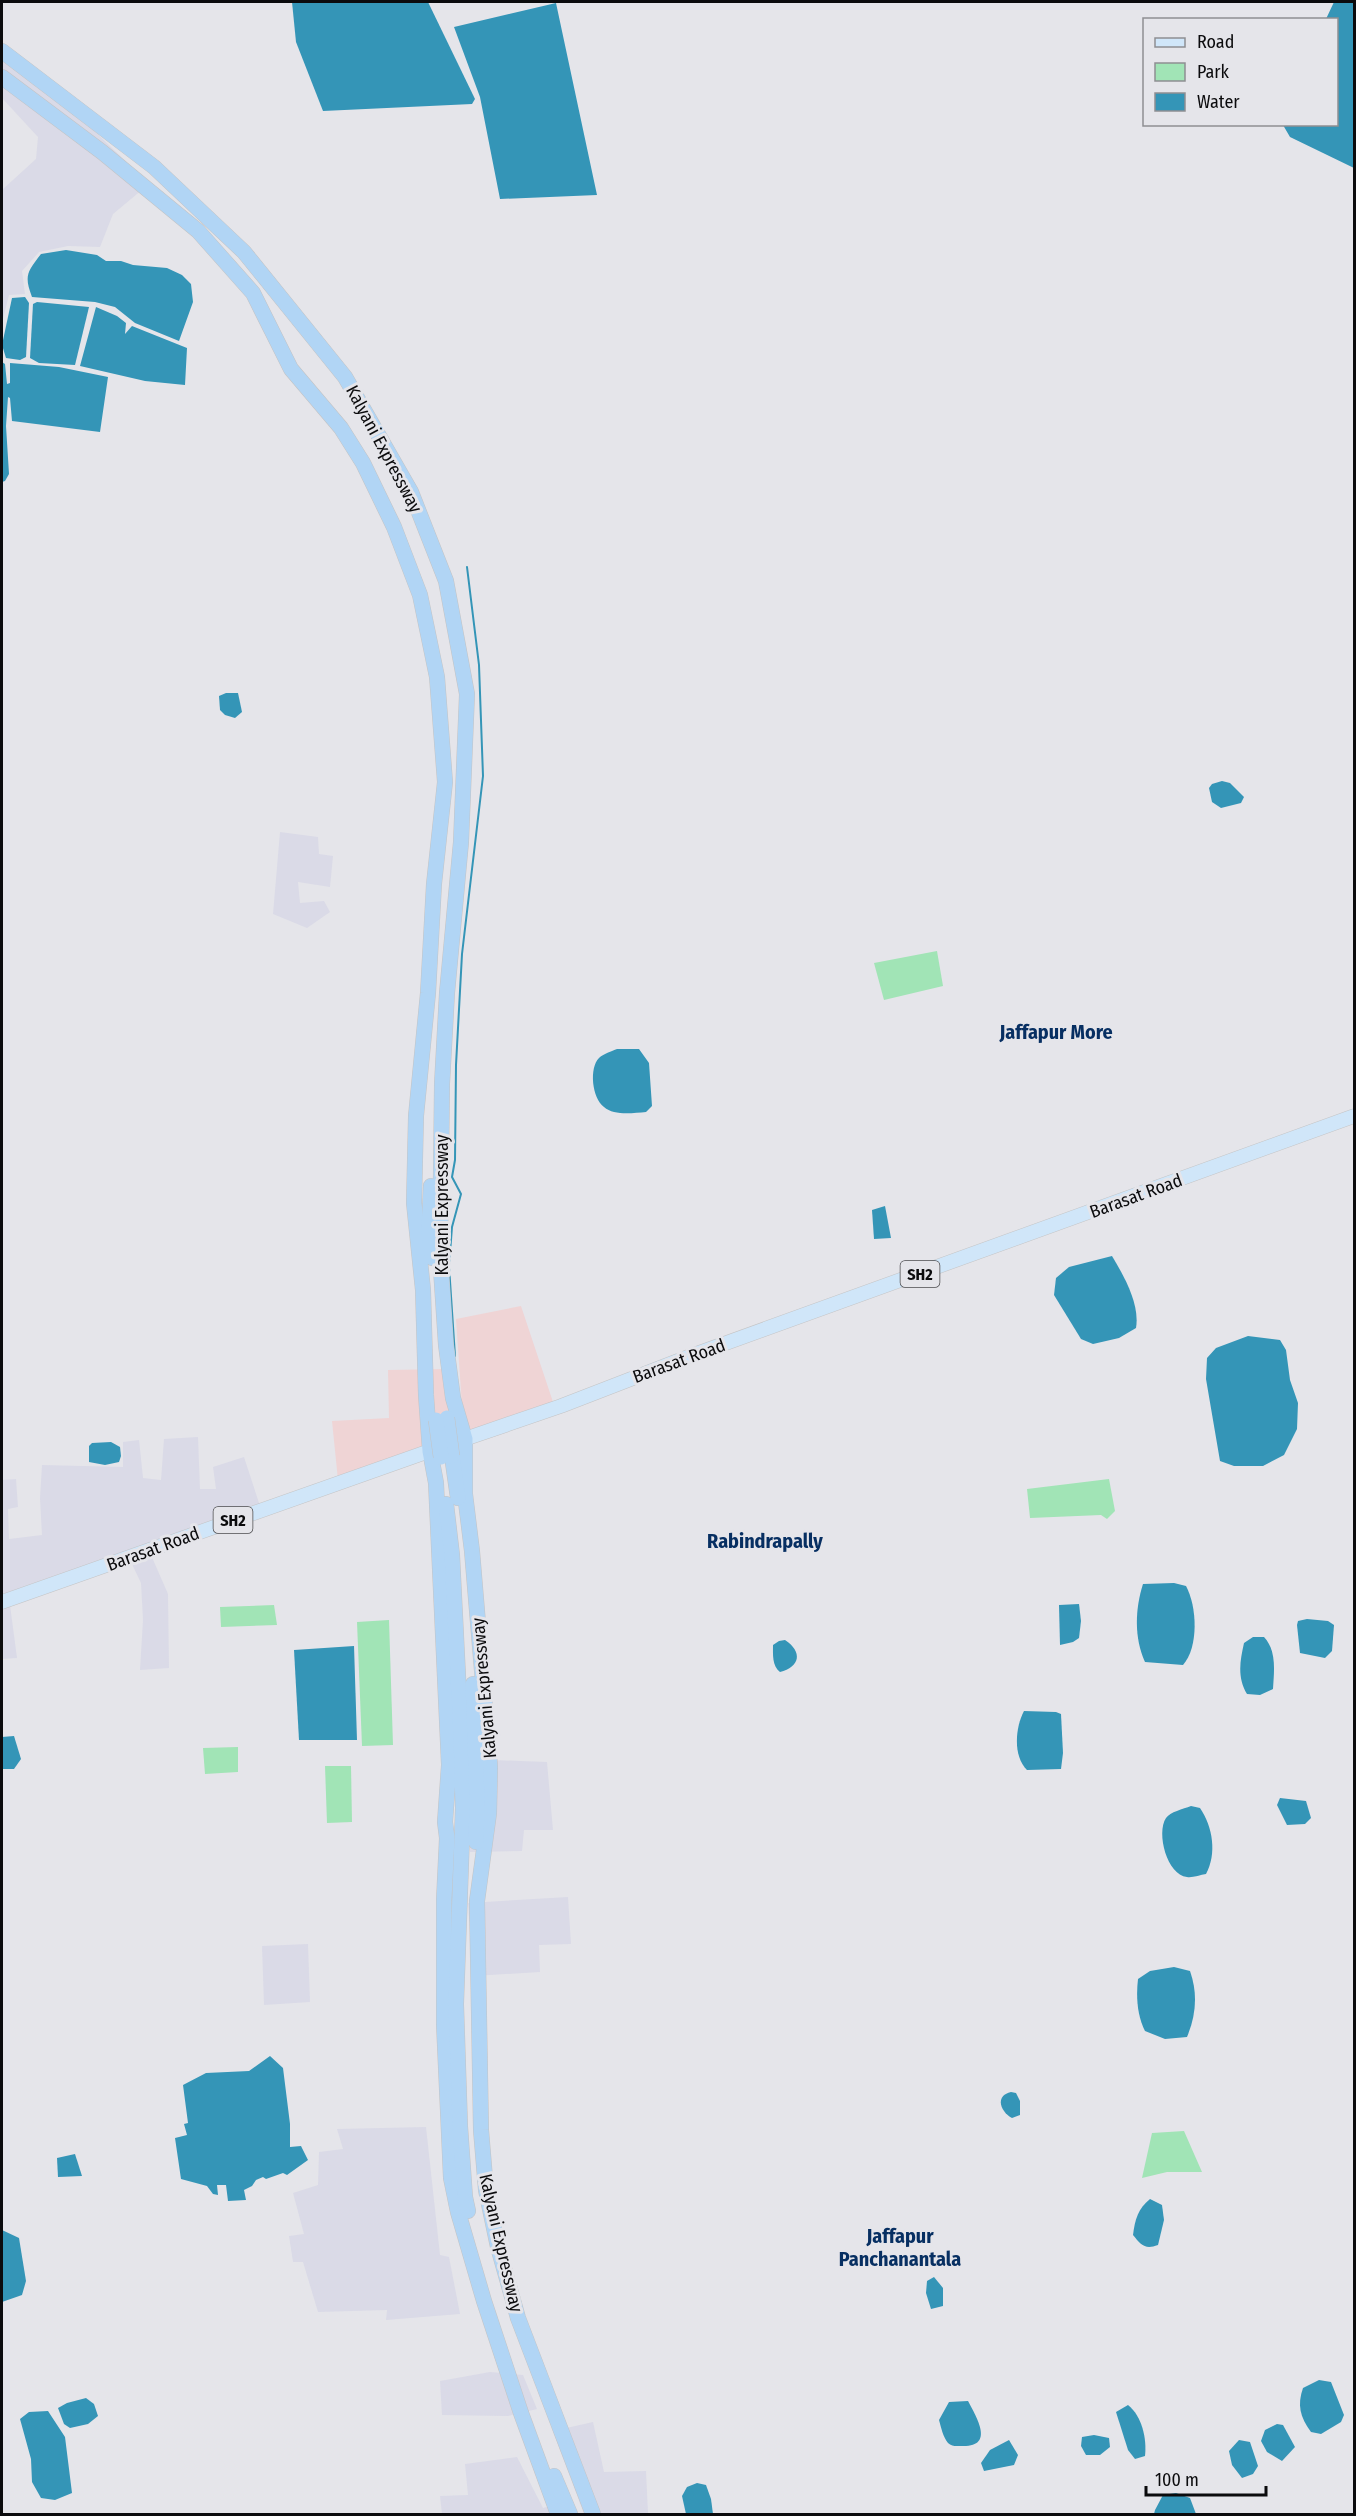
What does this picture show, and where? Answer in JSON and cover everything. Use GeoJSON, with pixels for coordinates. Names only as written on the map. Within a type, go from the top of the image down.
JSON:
{"type":"FeatureCollection","features":[{"type":"Feature","properties":{"kind":"highway","name":"Kalyani Expressway"},"geometry":{"type":"LineString","coordinates":[[2,51],[154,167],[244,252],[345,377],[411,492],[446,581],[467,694],[461,842],[442,1084],[440,1254],[446,1345],[453,1398],[465,1439],[465,1494],[490,1767],[489,1813],[477,1900],[481,2130],[486,2190],[498,2247],[518,2318],[593,2514]]}},
{"type":"Feature","properties":{"kind":"highway"},"geometry":{"type":"LineString","coordinates":[[2,77],[102,152],[198,231],[253,293],[291,369],[341,428],[363,463],[394,526],[420,595],[439,696],[445,782],[434,884],[428,993],[416,1116],[414,1203],[423,1290],[425,1381],[441,1455],[464,1540],[476,1735],[456,2004],[465,2198],[492,2302],[550,2468],[570,2514]]}},
{"type":"Feature","properties":{"kind":"highway"},"geometry":{"type":"LineString","coordinates":[[428,993],[434,1000],[425,1106],[426,1204],[442,1419],[441,1455]]}},
{"type":"Feature","properties":{"kind":"highway"},"geometry":{"type":"LineString","coordinates":[[426,1204],[439,1003],[447,999]]}},
{"type":"Feature","properties":{"kind":"highway","name":"Kalyani Expressway"},"geometry":{"type":"LineString","coordinates":[[441,1455],[436,1484],[449,1765],[445,1822],[447,1838],[444,1900],[444,2025],[451,2178],[458,2212],[482,2294],[521,2413],[558,2514]]}},
{"type":"Feature","properties":{"kind":"highway"},"geometry":{"type":"LineString","coordinates":[[469,1837],[472,2125],[478,2193],[501,2292],[584,2514]]}},
{"type":"Feature","properties":{"kind":"main road","name":"Barasat Road"},"geometry":{"type":"LineString","coordinates":[[2,1602],[441,1455],[465,1439],[1354,1116]]}},
{"type":"Feature","properties":{"kind":"shaded area"},"geometry":{"type":"Polygon","coordinates":[[[2,58],[81,118],[149,184],[113,214],[100,247],[68,246],[39,252],[22,271],[25,294],[9,295],[2,323],[2,190],[36,159],[38,137],[2,98],[2,58]]]}},
{"type":"Feature","properties":{"kind":"shaded area"},"geometry":{"type":"Polygon","coordinates":[[[280,832],[318,837],[319,854],[333,856],[330,887],[298,882],[300,903],[324,901],[330,912],[307,928],[273,914],[280,832]]]}},
{"type":"Feature","properties":{"kind":"shaded area"},"geometry":{"type":"Polygon","coordinates":[[[521,1306],[553,1402],[464,1435],[456,1319],[521,1306]]]}},
{"type":"Feature","properties":{"kind":"shaded area"},"geometry":{"type":"Polygon","coordinates":[[[446,1369],[451,1440],[338,1480],[332,1421],[389,1418],[388,1370],[446,1369]]]}},
{"type":"Feature","properties":{"kind":"shaded area"},"geometry":{"type":"Polygon","coordinates":[[[198,1437],[200,1489],[216,1489],[213,1467],[244,1457],[260,1506],[2,1599],[2,1480],[16,1479],[18,1507],[8,1509],[9,1539],[42,1535],[40,1498],[42,1465],[123,1467],[123,1442],[139,1440],[143,1478],[161,1480],[164,1439],[198,1437]]]}},
{"type":"Feature","properties":{"kind":"shaded area"},"geometry":{"type":"Polygon","coordinates":[[[151,1555],[168,1594],[169,1668],[140,1670],[143,1620],[141,1583],[131,1562],[151,1555]]]}},
{"type":"Feature","properties":{"kind":"shaded area"},"geometry":{"type":"Polygon","coordinates":[[[10,1605],[17,1658],[2,1659],[2,1608],[10,1605]]]}},
{"type":"Feature","properties":{"kind":"shaded area"},"geometry":{"type":"Polygon","coordinates":[[[466,1759],[547,1762],[553,1830],[524,1830],[522,1851],[470,1852],[466,1759]]]}},
{"type":"Feature","properties":{"kind":"shaded area"},"geometry":{"type":"Polygon","coordinates":[[[568,1897],[571,1944],[539,1945],[540,1972],[473,1976],[468,1903],[568,1897]]]}},
{"type":"Feature","properties":{"kind":"shaded area"},"geometry":{"type":"Polygon","coordinates":[[[308,1944],[310,2002],[264,2005],[262,1946],[308,1944]]]}},
{"type":"Feature","properties":{"kind":"shaded area"},"geometry":{"type":"Polygon","coordinates":[[[426,2127],[440,2255],[449,2257],[460,2314],[386,2320],[387,2310],[318,2312],[303,2262],[293,2262],[289,2236],[304,2234],[293,2193],[318,2185],[319,2152],[343,2149],[337,2129],[426,2127]]]}},
{"type":"Feature","properties":{"kind":"shaded area"},"geometry":{"type":"Polygon","coordinates":[[[490,2372],[523,2375],[537,2409],[508,2416],[442,2415],[440,2381],[490,2372]]]}},
{"type":"Feature","properties":{"kind":"shaded area"},"geometry":{"type":"Polygon","coordinates":[[[593,2422],[604,2472],[646,2471],[648,2513],[584,2514],[553,2431],[593,2422]]]}},
{"type":"Feature","properties":{"kind":"shaded area"},"geometry":{"type":"Polygon","coordinates":[[[517,2457],[543,2508],[568,2501],[573,2514],[442,2514],[440,2496],[468,2495],[465,2464],[517,2457]]]}},
{"type":"Feature","properties":{"kind":"green space"},"geometry":{"type":"Polygon","coordinates":[[[937,951],[943,986],[884,1000],[874,963],[937,951]]]}},
{"type":"Feature","properties":{"kind":"green space"},"geometry":{"type":"Polygon","coordinates":[[[1109,1479],[1115,1511],[1107,1519],[1101,1515],[1030,1518],[1027,1489],[1109,1479]]]}},
{"type":"Feature","properties":{"kind":"green space"},"geometry":{"type":"Polygon","coordinates":[[[274,1605],[277,1625],[221,1627],[220,1607],[274,1605]]]}},
{"type":"Feature","properties":{"kind":"green space"},"geometry":{"type":"Polygon","coordinates":[[[389,1620],[393,1745],[362,1746],[357,1622],[389,1620]]]}},
{"type":"Feature","properties":{"kind":"green space"},"geometry":{"type":"Polygon","coordinates":[[[238,1747],[238,1772],[205,1774],[203,1748],[238,1747]]]}},
{"type":"Feature","properties":{"kind":"green space"},"geometry":{"type":"Polygon","coordinates":[[[325,1766],[351,1766],[352,1822],[327,1823],[325,1766]]]}},
{"type":"Feature","properties":{"kind":"green space"},"geometry":{"type":"Polygon","coordinates":[[[1184,2131],[1202,2172],[1167,2172],[1142,2178],[1152,2133],[1184,2131]]]}},
{"type":"Feature","properties":{"kind":"water"},"geometry":{"type":"Polygon","coordinates":[[[292,2],[428,2],[475,99],[472,104],[323,111],[296,42],[292,2]]]}},
{"type":"Feature","properties":{"kind":"water"},"geometry":{"type":"Polygon","coordinates":[[[1334,2],[1354,2],[1354,168],[1290,137],[1284,126],[1338,126],[1338,18],[1326,18],[1334,2]]]}},
{"type":"Feature","properties":{"kind":"water"},"geometry":{"type":"Polygon","coordinates":[[[556,3],[597,195],[500,199],[480,97],[454,27],[556,3]]]}},
{"type":"Feature","properties":{"kind":"water"},"geometry":{"type":"Polygon","coordinates":[[[66,250],[97,255],[106,261],[167,268],[182,275],[191,284],[193,302],[179,341],[135,323],[115,307],[95,302],[32,297],[28,274],[36,260],[41,254],[66,250]]]}},
{"type":"Feature","properties":{"kind":"water"},"geometry":{"type":"Polygon","coordinates":[[[25,297],[29,303],[26,357],[20,360],[6,358],[2,345],[12,298],[25,297]]]}},
{"type":"Feature","properties":{"kind":"water"},"geometry":{"type":"Polygon","coordinates":[[[37,302],[89,307],[75,365],[39,363],[30,358],[33,304],[37,302]]]}},
{"type":"Feature","properties":{"kind":"water"},"geometry":{"type":"Polygon","coordinates":[[[96,307],[117,316],[126,323],[125,334],[132,326],[187,348],[185,385],[145,381],[80,366],[96,307]]]}},
{"type":"Feature","properties":{"kind":"water"},"geometry":{"type":"Polygon","coordinates":[[[2,362],[5,364],[7,384],[10,383],[10,363],[59,367],[108,377],[100,432],[12,421],[10,398],[8,397],[6,426],[9,474],[2,482],[2,362]]]}},
{"type":"Feature","properties":{"kind":"water"},"geometry":{"type":"Polygon","coordinates":[[[226,693],[238,693],[242,712],[235,718],[225,715],[220,710],[219,696],[226,693]]]}},
{"type":"Feature","properties":{"kind":"water"},"geometry":{"type":"Polygon","coordinates":[[[1222,781],[1230,783],[1244,797],[1241,803],[1221,808],[1212,802],[1209,788],[1212,784],[1222,781]]]}},
{"type":"Feature","properties":{"kind":"water"},"geometry":{"type":"Polygon","coordinates":[[[617,1049],[639,1049],[649,1063],[652,1106],[646,1112],[613,1112],[604,1107],[597,1097],[593,1083],[596,1063],[603,1055],[617,1049]]]}},
{"type":"Feature","properties":{"kind":"water"},"geometry":{"type":"Polygon","coordinates":[[[885,1206],[891,1238],[874,1239],[872,1210],[885,1206]]]}},
{"type":"Feature","properties":{"kind":"water"},"geometry":{"type":"Polygon","coordinates":[[[1112,1256],[1126,1281],[1136,1309],[1136,1328],[1119,1338],[1093,1344],[1081,1339],[1054,1295],[1056,1278],[1069,1267],[1112,1256]]]}},
{"type":"Feature","properties":{"kind":"water"},"geometry":{"type":"Polygon","coordinates":[[[1248,1336],[1280,1340],[1286,1350],[1290,1380],[1298,1403],[1297,1429],[1284,1455],[1263,1466],[1234,1466],[1220,1461],[1206,1379],[1207,1358],[1216,1348],[1248,1336]]]}},
{"type":"Feature","properties":{"kind":"water"},"geometry":{"type":"Polygon","coordinates":[[[111,1442],[120,1447],[119,1462],[105,1465],[89,1462],[89,1446],[92,1443],[111,1442]]]}},
{"type":"Feature","properties":{"kind":"water"},"geometry":{"type":"Polygon","coordinates":[[[1174,1583],[1186,1586],[1190,1594],[1195,1626],[1192,1648],[1183,1665],[1145,1662],[1137,1633],[1138,1603],[1143,1584],[1174,1583]]]}},
{"type":"Feature","properties":{"kind":"water"},"geometry":{"type":"Polygon","coordinates":[[[1079,1604],[1081,1621],[1079,1638],[1060,1645],[1059,1605],[1079,1604]]]}},
{"type":"Feature","properties":{"kind":"water"},"geometry":{"type":"Polygon","coordinates":[[[1307,1619],[1328,1621],[1334,1625],[1332,1651],[1325,1658],[1300,1653],[1297,1625],[1298,1621],[1307,1619]]]}},
{"type":"Feature","properties":{"kind":"water"},"geometry":{"type":"Polygon","coordinates":[[[1253,1637],[1264,1637],[1271,1648],[1274,1661],[1273,1689],[1260,1695],[1247,1694],[1241,1675],[1244,1643],[1253,1637]]]}},
{"type":"Feature","properties":{"kind":"water"},"geometry":{"type":"Polygon","coordinates":[[[785,1640],[795,1649],[797,1659],[792,1667],[780,1672],[774,1663],[773,1645],[785,1640]]]}},
{"type":"Feature","properties":{"kind":"water"},"geometry":{"type":"Polygon","coordinates":[[[354,1646],[357,1740],[299,1740],[294,1650],[354,1646]]]}},
{"type":"Feature","properties":{"kind":"water"},"geometry":{"type":"Polygon","coordinates":[[[1024,1711],[1061,1714],[1063,1753],[1061,1769],[1027,1770],[1022,1764],[1019,1757],[1017,1733],[1024,1711]]]}},
{"type":"Feature","properties":{"kind":"water"},"geometry":{"type":"Polygon","coordinates":[[[14,1736],[21,1759],[14,1769],[2,1769],[2,1737],[14,1736]]]}},
{"type":"Feature","properties":{"kind":"water"},"geometry":{"type":"Polygon","coordinates":[[[1280,1798],[1306,1801],[1311,1818],[1305,1824],[1287,1825],[1277,1805],[1280,1798]]]}},
{"type":"Feature","properties":{"kind":"water"},"geometry":{"type":"Polygon","coordinates":[[[1191,1806],[1200,1808],[1208,1824],[1211,1832],[1212,1858],[1206,1874],[1189,1877],[1180,1875],[1169,1861],[1162,1833],[1168,1816],[1191,1806]]]}},
{"type":"Feature","properties":{"kind":"water"},"geometry":{"type":"Polygon","coordinates":[[[1174,1967],[1190,1971],[1195,1996],[1194,2013],[1187,2037],[1165,2039],[1145,2031],[1138,2005],[1138,1979],[1150,1971],[1174,1967]]]}},
{"type":"Feature","properties":{"kind":"water"},"geometry":{"type":"Polygon","coordinates":[[[270,2056],[283,2068],[290,2124],[290,2147],[301,2146],[308,2160],[287,2175],[283,2173],[256,2180],[252,2186],[244,2190],[246,2200],[228,2201],[226,2185],[217,2185],[218,2195],[213,2194],[207,2186],[181,2179],[175,2138],[187,2135],[184,2124],[188,2123],[183,2085],[206,2073],[249,2071],[270,2056]]]}},
{"type":"Feature","properties":{"kind":"water"},"geometry":{"type":"Polygon","coordinates":[[[1011,2092],[1016,2093],[1020,2101],[1020,2115],[1012,2118],[1001,2104],[1002,2097],[1011,2092]]]}},
{"type":"Feature","properties":{"kind":"water"},"geometry":{"type":"Polygon","coordinates":[[[75,2154],[82,2176],[58,2177],[57,2158],[75,2154]]]}},
{"type":"Feature","properties":{"kind":"water"},"geometry":{"type":"Polygon","coordinates":[[[1150,2199],[1162,2205],[1164,2220],[1158,2245],[1146,2247],[1133,2235],[1138,2215],[1150,2199]]]}},
{"type":"Feature","properties":{"kind":"water"},"geometry":{"type":"Polygon","coordinates":[[[2,2230],[19,2238],[26,2281],[22,2295],[2,2302],[2,2230]]]}},
{"type":"Feature","properties":{"kind":"water"},"geometry":{"type":"Polygon","coordinates":[[[934,2277],[943,2288],[943,2306],[931,2309],[926,2293],[927,2281],[934,2277]]]}},
{"type":"Feature","properties":{"kind":"water"},"geometry":{"type":"Polygon","coordinates":[[[1319,2380],[1331,2382],[1344,2415],[1341,2422],[1321,2434],[1311,2432],[1304,2421],[1300,2405],[1303,2388],[1319,2380]]]}},
{"type":"Feature","properties":{"kind":"water"},"geometry":{"type":"Polygon","coordinates":[[[86,2398],[94,2404],[98,2416],[88,2424],[70,2428],[64,2424],[58,2408],[86,2398]]]}},
{"type":"Feature","properties":{"kind":"water"},"geometry":{"type":"Polygon","coordinates":[[[968,2401],[979,2423],[981,2437],[972,2445],[951,2445],[945,2438],[939,2420],[949,2402],[968,2401]]]}},
{"type":"Feature","properties":{"kind":"water"},"geometry":{"type":"Polygon","coordinates":[[[1128,2405],[1140,2421],[1145,2442],[1145,2456],[1135,2459],[1128,2450],[1116,2412],[1128,2405]]]}},
{"type":"Feature","properties":{"kind":"water"},"geometry":{"type":"Polygon","coordinates":[[[48,2411],[65,2437],[72,2493],[55,2500],[41,2498],[32,2482],[31,2459],[20,2419],[29,2412],[48,2411]]]}},
{"type":"Feature","properties":{"kind":"water"},"geometry":{"type":"Polygon","coordinates":[[[1277,2424],[1283,2425],[1295,2447],[1282,2461],[1267,2452],[1261,2441],[1265,2430],[1277,2424]]]}},
{"type":"Feature","properties":{"kind":"water"},"geometry":{"type":"Polygon","coordinates":[[[1094,2435],[1109,2438],[1110,2447],[1100,2455],[1086,2455],[1081,2446],[1082,2437],[1094,2435]]]}},
{"type":"Feature","properties":{"kind":"water"},"geometry":{"type":"Polygon","coordinates":[[[1009,2440],[1018,2455],[1014,2465],[984,2471],[981,2463],[990,2450],[1009,2440]]]}},
{"type":"Feature","properties":{"kind":"water"},"geometry":{"type":"Polygon","coordinates":[[[1239,2440],[1250,2442],[1258,2466],[1253,2474],[1242,2478],[1232,2465],[1229,2451],[1239,2440]]]}},
{"type":"Feature","properties":{"kind":"water"},"geometry":{"type":"Polygon","coordinates":[[[697,2483],[706,2485],[713,2514],[686,2514],[682,2496],[687,2487],[697,2483]]]}},
{"type":"Feature","properties":{"kind":"water"},"geometry":{"type":"Polygon","coordinates":[[[1176,2493],[1190,2498],[1196,2514],[1154,2514],[1163,2495],[1176,2493]]]}},
{"type":"Feature","properties":{"kind":"waterway"},"geometry":{"type":"LineString","coordinates":[[455,1356],[449,1266],[452,1227],[461,1194],[452,1177],[455,1160],[456,1065],[462,954],[483,776],[479,665],[467,567]]}},
{"type":"Feature","properties":{"kind":"district","name":"Jaffapur More"},"geometry":{"type":"Point","coordinates":[1056,1032]}},
{"type":"Feature","properties":{"kind":"district","name":"Rabindrapally"},"geometry":{"type":"Point","coordinates":[765,1541]}},
{"type":"Feature","properties":{"kind":"district","name":"Jaffapur Panchanantala"},"geometry":{"type":"Point","coordinates":[900,2248]}}]}
